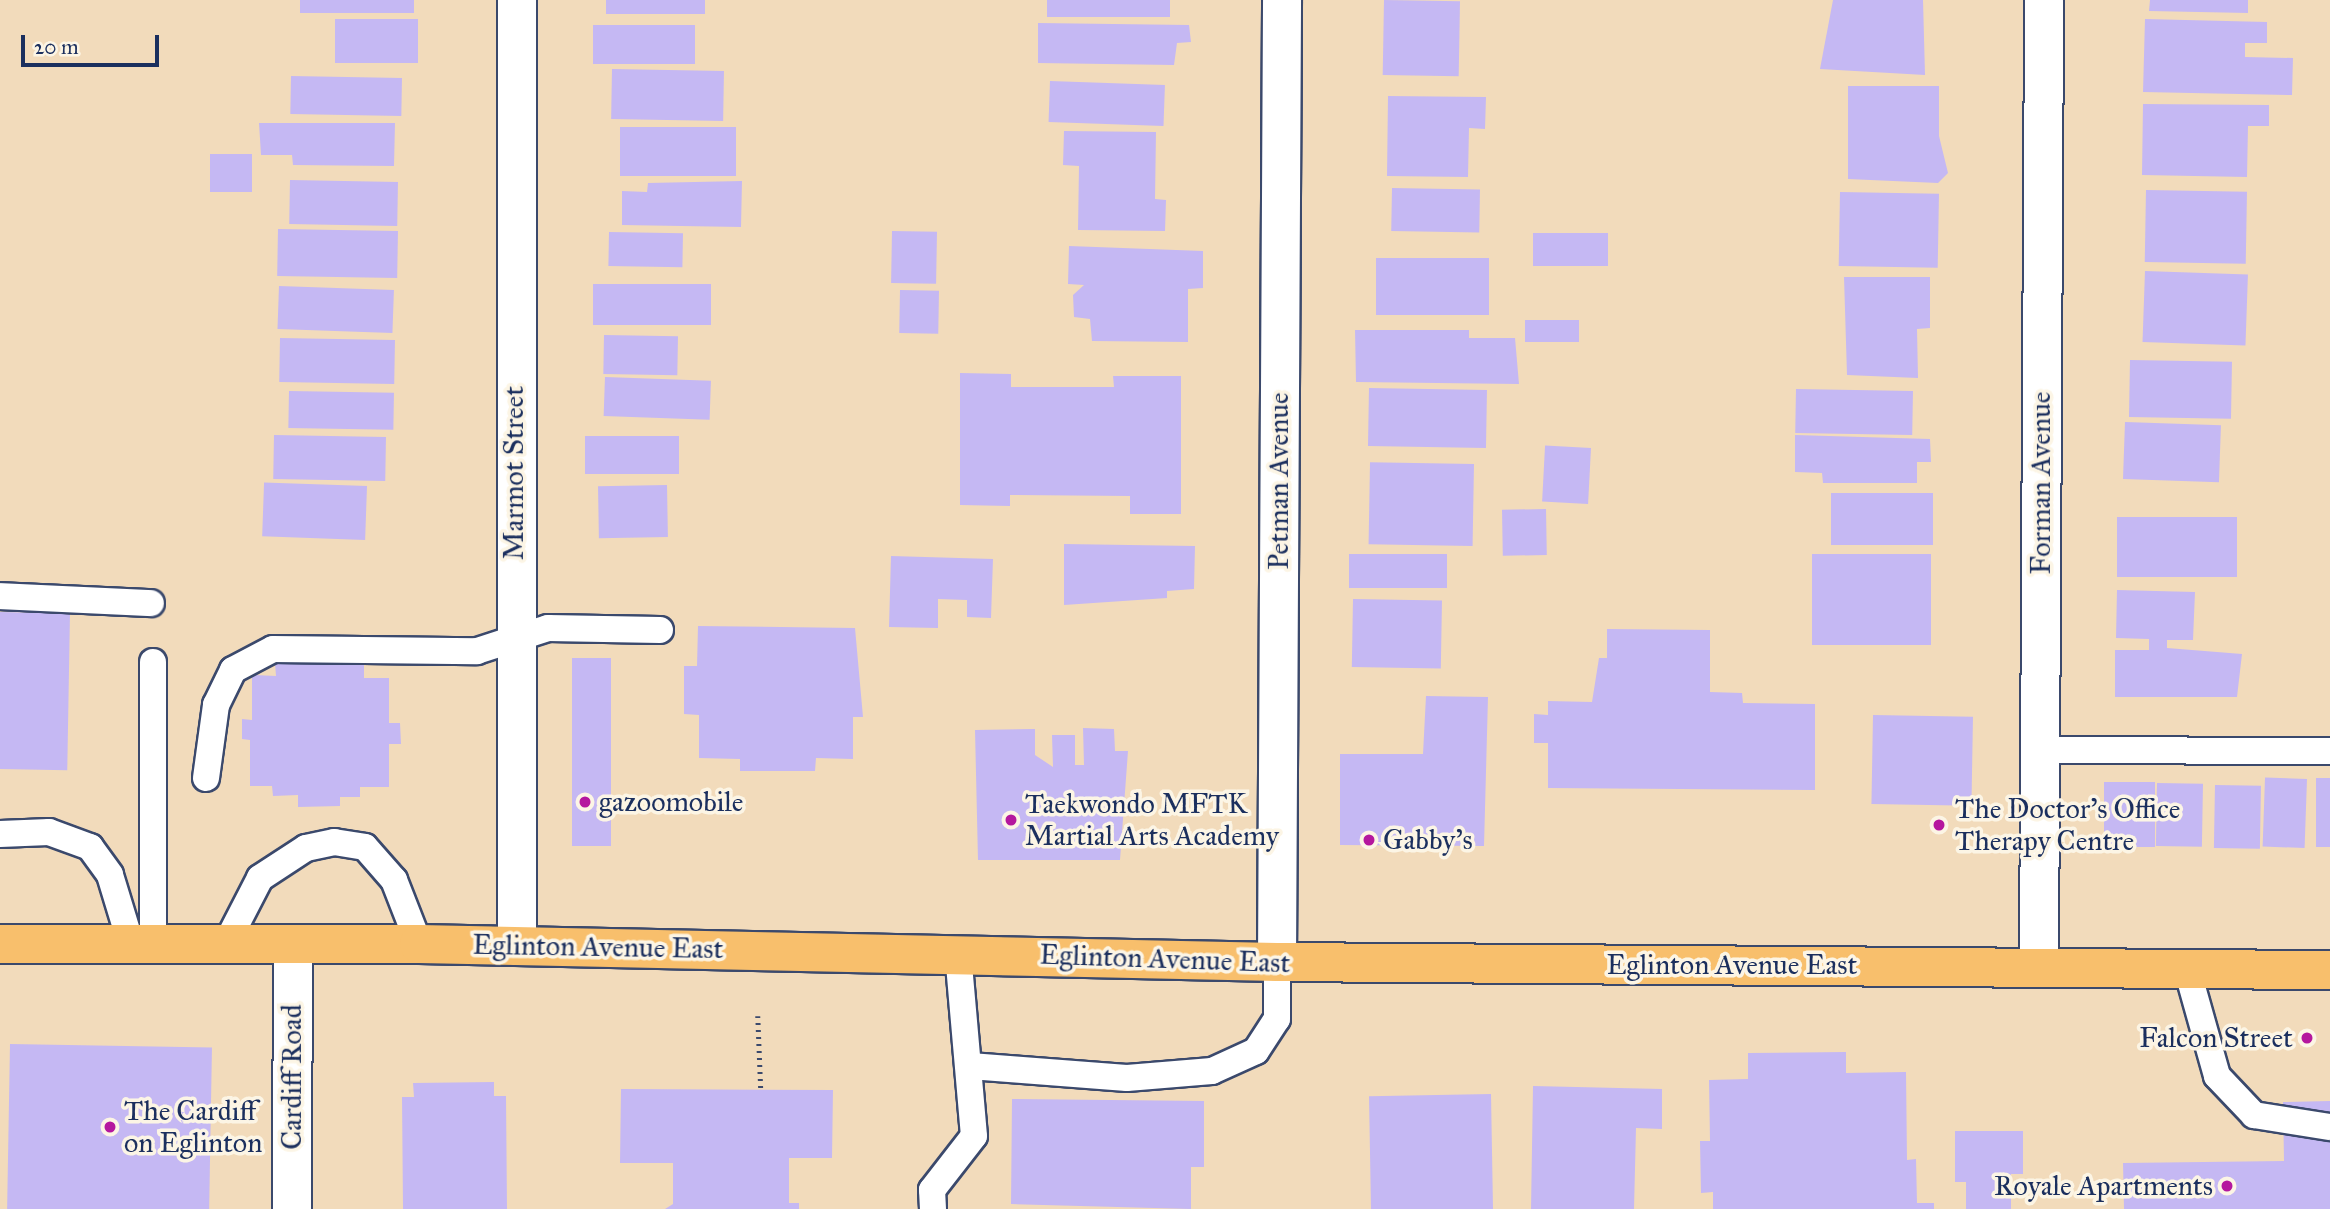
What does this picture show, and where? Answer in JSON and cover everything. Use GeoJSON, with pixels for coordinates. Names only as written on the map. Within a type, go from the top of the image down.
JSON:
{"type":"FeatureCollection","features":[{"type":"Feature","properties":{"kind":"main road","name":"Eglinton Avenue East"},"geometry":{"type":"LineString","coordinates":[[0,944],[419,944],[958,953],[1278,962],[2330,970]]}},
{"type":"Feature","properties":{"kind":"street","name":"Marmot Street"},"geometry":{"type":"LineString","coordinates":[[517,0],[513,638],[517,946]]}},
{"type":"Feature","properties":{"kind":"street","name":"Petman Avenue"},"geometry":{"type":"LineString","coordinates":[[1278,962],[1282,0]]}},
{"type":"Feature","properties":{"kind":"street","name":"Forman Avenue"},"geometry":{"type":"LineString","coordinates":[[2039,966],[2043,750],[2044,0]]}},
{"type":"Feature","properties":{"kind":"street","name":"Cardiff Road"},"geometry":{"type":"LineString","coordinates":[[292,1209],[293,944]]}},
{"type":"Feature","properties":{"kind":"lane"},"geometry":{"type":"LineString","coordinates":[[0,596],[151,603]]}},
{"type":"Feature","properties":{"kind":"lane"},"geometry":{"type":"LineString","coordinates":[[206,778],[216,705],[246,659],[273,649],[477,650],[548,628],[660,630]]}},
{"type":"Feature","properties":{"kind":"lane"},"geometry":{"type":"LineString","coordinates":[[142,944],[153,662]]}},
{"type":"Feature","properties":{"kind":"lane"},"geometry":{"type":"LineString","coordinates":[[2043,750],[2330,751]]}},
{"type":"Feature","properties":{"kind":"lane"},"geometry":{"type":"LineString","coordinates":[[0,834],[49,832],[90,847],[110,875],[142,944]]}},
{"type":"Feature","properties":{"kind":"lane"},"geometry":{"type":"LineString","coordinates":[[226,944],[260,878],[306,848],[334,842],[365,847],[394,880],[419,944]]}},
{"type":"Feature","properties":{"kind":"lane"},"geometry":{"type":"LineString","coordinates":[[933,1209],[932,1190],[974,1136],[970,1066],[958,953]]}},
{"type":"Feature","properties":{"kind":"lane"},"geometry":{"type":"LineString","coordinates":[[970,1066],[1126,1078],[1212,1071],[1256,1051],[1277,1019],[1278,962]]}},
{"type":"Feature","properties":{"kind":"lane"},"geometry":{"type":"LineString","coordinates":[[2187,969],[2217,1076],[2254,1115],[2330,1127]]}},
{"type":"Feature","properties":{"kind":"path"},"geometry":{"type":"LineString","coordinates":[[758,1016],[761,1090]]}},
{"type":"Feature","properties":{"kind":"building"},"geometry":{"type":"Polygon","coordinates":[[[300,0],[414,0],[414,13],[300,13],[300,0]]]}},
{"type":"Feature","properties":{"kind":"building"},"geometry":{"type":"Polygon","coordinates":[[[606,0],[705,0],[705,14],[606,14],[606,0]]]}},
{"type":"Feature","properties":{"kind":"building"},"geometry":{"type":"Polygon","coordinates":[[[1047,0],[1170,0],[1170,17],[1047,17],[1047,0]]]}},
{"type":"Feature","properties":{"kind":"building"},"geometry":{"type":"Polygon","coordinates":[[[1384,0],[1460,1],[1459,76],[1383,75],[1384,0]]]}},
{"type":"Feature","properties":{"kind":"building"},"geometry":{"type":"Polygon","coordinates":[[[1833,0],[1923,0],[1925,75],[1820,69],[1833,0]]]}},
{"type":"Feature","properties":{"kind":"building"},"geometry":{"type":"Polygon","coordinates":[[[2150,0],[2248,0],[2248,13],[2149,11],[2150,0]]]}},
{"type":"Feature","properties":{"kind":"building"},"geometry":{"type":"Polygon","coordinates":[[[335,19],[418,19],[418,63],[335,63],[335,19]]]}},
{"type":"Feature","properties":{"kind":"building"},"geometry":{"type":"Polygon","coordinates":[[[2145,19],[2267,22],[2267,43],[2245,43],[2245,57],[2293,58],[2292,95],[2143,92],[2145,19]]]}},
{"type":"Feature","properties":{"kind":"building"},"geometry":{"type":"Polygon","coordinates":[[[1038,23],[1189,25],[1191,42],[1177,43],[1174,65],[1038,63],[1038,23]]]}},
{"type":"Feature","properties":{"kind":"building"},"geometry":{"type":"Polygon","coordinates":[[[593,25],[695,25],[695,64],[593,64],[593,25]]]}},
{"type":"Feature","properties":{"kind":"building"},"geometry":{"type":"Polygon","coordinates":[[[612,69],[724,71],[723,121],[611,119],[612,69]]]}},
{"type":"Feature","properties":{"kind":"building"},"geometry":{"type":"Polygon","coordinates":[[[291,76],[402,78],[401,116],[290,114],[291,76]]]}},
{"type":"Feature","properties":{"kind":"building"},"geometry":{"type":"Polygon","coordinates":[[[1050,81],[1165,85],[1163,126],[1049,122],[1050,81]]]}},
{"type":"Feature","properties":{"kind":"building"},"geometry":{"type":"Polygon","coordinates":[[[1848,86],[1939,86],[1939,136],[1948,173],[1938,183],[1848,179],[1848,86]]]}},
{"type":"Feature","properties":{"kind":"building"},"geometry":{"type":"Polygon","coordinates":[[[1388,96],[1486,97],[1485,129],[1469,128],[1468,177],[1387,176],[1388,96]]]}},
{"type":"Feature","properties":{"kind":"building"},"geometry":{"type":"Polygon","coordinates":[[[2143,104],[2269,105],[2269,126],[2248,126],[2247,177],[2142,175],[2143,104]]]}},
{"type":"Feature","properties":{"kind":"building"},"geometry":{"type":"Polygon","coordinates":[[[259,123],[395,123],[394,166],[293,165],[292,155],[261,155],[259,123]]]}},
{"type":"Feature","properties":{"kind":"building"},"geometry":{"type":"Polygon","coordinates":[[[620,127],[736,127],[736,176],[620,176],[620,127]]]}},
{"type":"Feature","properties":{"kind":"building"},"geometry":{"type":"Polygon","coordinates":[[[1064,131],[1156,132],[1155,199],[1166,200],[1165,231],[1078,230],[1079,166],[1063,165],[1064,131]]]}},
{"type":"Feature","properties":{"kind":"building"},"geometry":{"type":"Polygon","coordinates":[[[210,154],[252,154],[252,192],[210,192],[210,154]]]}},
{"type":"Feature","properties":{"kind":"building"},"geometry":{"type":"Polygon","coordinates":[[[290,180],[398,182],[397,226],[289,224],[290,180]]]}},
{"type":"Feature","properties":{"kind":"building"},"geometry":{"type":"Polygon","coordinates":[[[742,181],[741,227],[622,225],[622,191],[647,192],[648,183],[742,181]]]}},
{"type":"Feature","properties":{"kind":"building"},"geometry":{"type":"Polygon","coordinates":[[[1392,188],[1480,190],[1479,233],[1391,231],[1392,188]]]}},
{"type":"Feature","properties":{"kind":"building"},"geometry":{"type":"Polygon","coordinates":[[[2146,190],[2247,192],[2246,264],[2145,262],[2146,190]]]}},
{"type":"Feature","properties":{"kind":"building"},"geometry":{"type":"Polygon","coordinates":[[[1840,192],[1939,194],[1938,268],[1839,266],[1840,192]]]}},
{"type":"Feature","properties":{"kind":"building"},"geometry":{"type":"Polygon","coordinates":[[[278,229],[398,231],[397,278],[277,276],[278,229]]]}},
{"type":"Feature","properties":{"kind":"building"},"geometry":{"type":"Polygon","coordinates":[[[892,231],[937,232],[936,284],[891,283],[892,231]]]}},
{"type":"Feature","properties":{"kind":"building"},"geometry":{"type":"Polygon","coordinates":[[[609,232],[683,233],[682,267],[608,266],[609,232]]]}},
{"type":"Feature","properties":{"kind":"building"},"geometry":{"type":"Polygon","coordinates":[[[1533,233],[1608,233],[1608,266],[1533,266],[1533,233]]]}},
{"type":"Feature","properties":{"kind":"building"},"geometry":{"type":"Polygon","coordinates":[[[1069,246],[1203,251],[1203,288],[1188,289],[1188,342],[1092,341],[1090,319],[1074,317],[1073,295],[1084,285],[1068,284],[1069,246]]]}},
{"type":"Feature","properties":{"kind":"building"},"geometry":{"type":"Polygon","coordinates":[[[1376,258],[1489,258],[1489,315],[1376,315],[1376,258]]]}},
{"type":"Feature","properties":{"kind":"building"},"geometry":{"type":"Polygon","coordinates":[[[2145,271],[2248,275],[2245,346],[2143,342],[2145,271]]]}},
{"type":"Feature","properties":{"kind":"building"},"geometry":{"type":"Polygon","coordinates":[[[1844,277],[1930,277],[1930,328],[1917,329],[1918,378],[1847,375],[1844,277]]]}},
{"type":"Feature","properties":{"kind":"building"},"geometry":{"type":"Polygon","coordinates":[[[593,284],[711,284],[711,325],[593,325],[593,284]]]}},
{"type":"Feature","properties":{"kind":"building"},"geometry":{"type":"Polygon","coordinates":[[[279,286],[394,290],[392,333],[277,329],[279,286]]]}},
{"type":"Feature","properties":{"kind":"building"},"geometry":{"type":"Polygon","coordinates":[[[900,290],[939,291],[938,334],[899,333],[900,290]]]}},
{"type":"Feature","properties":{"kind":"building"},"geometry":{"type":"Polygon","coordinates":[[[1525,320],[1579,320],[1579,342],[1525,342],[1525,320]]]}},
{"type":"Feature","properties":{"kind":"building"},"geometry":{"type":"Polygon","coordinates":[[[1355,330],[1469,330],[1469,338],[1515,338],[1519,384],[1356,382],[1355,330]]]}},
{"type":"Feature","properties":{"kind":"building"},"geometry":{"type":"Polygon","coordinates":[[[604,335],[678,336],[677,375],[603,374],[604,335]]]}},
{"type":"Feature","properties":{"kind":"building"},"geometry":{"type":"Polygon","coordinates":[[[280,338],[395,340],[394,384],[279,382],[280,338]]]}},
{"type":"Feature","properties":{"kind":"building"},"geometry":{"type":"Polygon","coordinates":[[[2130,360],[2232,362],[2231,419],[2129,417],[2130,360]]]}},
{"type":"Feature","properties":{"kind":"building"},"geometry":{"type":"Polygon","coordinates":[[[960,373],[1011,374],[1011,387],[1114,387],[1113,376],[1181,376],[1181,514],[1130,514],[1130,496],[1010,495],[1010,506],[960,505],[960,373]]]}},
{"type":"Feature","properties":{"kind":"building"},"geometry":{"type":"Polygon","coordinates":[[[605,377],[711,381],[710,420],[604,416],[605,377]]]}},
{"type":"Feature","properties":{"kind":"building"},"geometry":{"type":"Polygon","coordinates":[[[1369,388],[1487,390],[1486,448],[1368,446],[1369,388]]]}},
{"type":"Feature","properties":{"kind":"building"},"geometry":{"type":"Polygon","coordinates":[[[1796,389],[1913,391],[1912,435],[1795,433],[1796,389]]]}},
{"type":"Feature","properties":{"kind":"building"},"geometry":{"type":"Polygon","coordinates":[[[289,391],[394,393],[393,430],[288,428],[289,391]]]}},
{"type":"Feature","properties":{"kind":"building"},"geometry":{"type":"Polygon","coordinates":[[[2125,422],[2221,425],[2219,482],[2123,479],[2125,422]]]}},
{"type":"Feature","properties":{"kind":"building"},"geometry":{"type":"Polygon","coordinates":[[[274,435],[386,437],[385,481],[273,479],[274,435]]]}},
{"type":"Feature","properties":{"kind":"building"},"geometry":{"type":"Polygon","coordinates":[[[1795,435],[1930,439],[1931,462],[1917,462],[1917,483],[1823,483],[1822,473],[1795,472],[1795,435]]]}},
{"type":"Feature","properties":{"kind":"building"},"geometry":{"type":"Polygon","coordinates":[[[585,436],[679,436],[679,474],[585,474],[585,436]]]}},
{"type":"Feature","properties":{"kind":"building"},"geometry":{"type":"Polygon","coordinates":[[[1545,446],[1591,448],[1588,504],[1542,502],[1545,446]]]}},
{"type":"Feature","properties":{"kind":"building"},"geometry":{"type":"Polygon","coordinates":[[[1370,462],[1474,464],[1473,546],[1369,544],[1370,462]]]}},
{"type":"Feature","properties":{"kind":"building"},"geometry":{"type":"Polygon","coordinates":[[[264,482],[367,486],[365,540],[262,536],[264,482]]]}},
{"type":"Feature","properties":{"kind":"building"},"geometry":{"type":"Polygon","coordinates":[[[667,485],[668,537],[599,538],[598,486],[667,485]]]}},
{"type":"Feature","properties":{"kind":"building"},"geometry":{"type":"Polygon","coordinates":[[[1831,493],[1933,493],[1933,545],[1831,545],[1831,493]]]}},
{"type":"Feature","properties":{"kind":"building"},"geometry":{"type":"Polygon","coordinates":[[[1546,509],[1547,555],[1503,556],[1502,510],[1546,509]]]}},
{"type":"Feature","properties":{"kind":"building"},"geometry":{"type":"Polygon","coordinates":[[[2117,517],[2237,517],[2237,577],[2117,577],[2117,517]]]}},
{"type":"Feature","properties":{"kind":"building"},"geometry":{"type":"Polygon","coordinates":[[[1064,544],[1195,546],[1194,589],[1167,591],[1167,598],[1064,605],[1064,544]]]}},
{"type":"Feature","properties":{"kind":"building"},"geometry":{"type":"Polygon","coordinates":[[[1349,554],[1447,554],[1447,588],[1349,588],[1349,554]]]}},
{"type":"Feature","properties":{"kind":"building"},"geometry":{"type":"Polygon","coordinates":[[[1812,554],[1931,554],[1931,645],[1812,645],[1812,554]]]}},
{"type":"Feature","properties":{"kind":"building"},"geometry":{"type":"Polygon","coordinates":[[[891,556],[993,559],[991,618],[967,617],[967,600],[938,599],[938,628],[889,627],[891,556]]]}},
{"type":"Feature","properties":{"kind":"building"},"geometry":{"type":"Polygon","coordinates":[[[2117,590],[2195,592],[2193,640],[2167,640],[2167,648],[2242,654],[2237,697],[2115,697],[2115,650],[2149,650],[2149,639],[2116,638],[2117,590]]]}},
{"type":"Feature","properties":{"kind":"building"},"geometry":{"type":"Polygon","coordinates":[[[1353,599],[1442,601],[1441,669],[1352,667],[1353,599]]]}},
{"type":"Feature","properties":{"kind":"building"},"geometry":{"type":"Polygon","coordinates":[[[0,612],[70,613],[67,770],[0,769],[0,612]]]}},
{"type":"Feature","properties":{"kind":"building"},"geometry":{"type":"Polygon","coordinates":[[[698,626],[855,628],[863,717],[853,717],[853,759],[816,758],[815,771],[740,771],[740,759],[699,758],[699,715],[684,714],[684,666],[697,666],[698,626]]]}},
{"type":"Feature","properties":{"kind":"building"},"geometry":{"type":"Polygon","coordinates":[[[1607,629],[1710,630],[1710,692],[1742,693],[1743,703],[1815,704],[1815,790],[1548,788],[1548,743],[1534,743],[1534,714],[1548,715],[1548,701],[1592,702],[1599,658],[1607,658],[1607,629]]]}},
{"type":"Feature","properties":{"kind":"building"},"geometry":{"type":"Polygon","coordinates":[[[299,651],[342,651],[342,664],[364,664],[364,678],[389,678],[389,723],[400,723],[401,744],[389,744],[389,787],[360,787],[360,797],[340,797],[340,806],[298,807],[298,795],[273,796],[272,786],[250,786],[250,740],[242,739],[242,719],[252,720],[252,675],[276,676],[275,663],[299,663],[299,651]]]}},
{"type":"Feature","properties":{"kind":"building"},"geometry":{"type":"Polygon","coordinates":[[[572,658],[611,658],[611,846],[572,846],[572,658]]]}},
{"type":"Feature","properties":{"kind":"building"},"geometry":{"type":"Polygon","coordinates":[[[1426,696],[1488,697],[1484,846],[1340,845],[1340,754],[1423,754],[1426,696]]]}},
{"type":"Feature","properties":{"kind":"building"},"geometry":{"type":"Polygon","coordinates":[[[1873,715],[1973,717],[1971,806],[1871,804],[1873,715]]]}},
{"type":"Feature","properties":{"kind":"building"},"geometry":{"type":"Polygon","coordinates":[[[1083,728],[1114,729],[1115,751],[1128,751],[1120,860],[978,860],[975,730],[1035,729],[1035,755],[1053,767],[1052,735],[1075,735],[1075,765],[1084,765],[1083,728]]]}},
{"type":"Feature","properties":{"kind":"building"},"geometry":{"type":"Polygon","coordinates":[[[2265,778],[2307,779],[2305,848],[2263,846],[2265,778]]]}},
{"type":"Feature","properties":{"kind":"building"},"geometry":{"type":"Polygon","coordinates":[[[2316,778],[2330,778],[2330,847],[2316,847],[2316,778]]]}},
{"type":"Feature","properties":{"kind":"building"},"geometry":{"type":"Polygon","coordinates":[[[2104,782],[2155,782],[2155,847],[2104,847],[2104,782]]]}},
{"type":"Feature","properties":{"kind":"building"},"geometry":{"type":"Polygon","coordinates":[[[2157,783],[2203,784],[2202,847],[2156,846],[2157,783]]]}},
{"type":"Feature","properties":{"kind":"building"},"geometry":{"type":"Polygon","coordinates":[[[2215,785],[2261,786],[2260,849],[2214,848],[2215,785]]]}},
{"type":"Feature","properties":{"kind":"building","name":"The Cardiff on Eglinton"},"geometry":{"type":"Polygon","coordinates":[[[10,1044],[212,1048],[209,1209],[7,1209],[10,1044]]]}},
{"type":"Feature","properties":{"kind":"building"},"geometry":{"type":"Polygon","coordinates":[[[1846,1052],[1846,1073],[1906,1072],[1907,1160],[1916,1159],[1917,1203],[1934,1203],[1934,1209],[1713,1209],[1713,1192],[1701,1193],[1700,1141],[1710,1141],[1709,1080],[1748,1079],[1748,1053],[1846,1052]]]}},
{"type":"Feature","properties":{"kind":"building"},"geometry":{"type":"Polygon","coordinates":[[[494,1082],[494,1096],[506,1096],[507,1209],[403,1209],[402,1097],[414,1097],[413,1083],[494,1082]]]}},
{"type":"Feature","properties":{"kind":"building"},"geometry":{"type":"Polygon","coordinates":[[[1533,1086],[1662,1089],[1662,1129],[1636,1128],[1634,1209],[1531,1209],[1533,1086]]]}},
{"type":"Feature","properties":{"kind":"building"},"geometry":{"type":"Polygon","coordinates":[[[621,1089],[833,1090],[832,1158],[789,1158],[789,1203],[799,1203],[799,1209],[665,1209],[673,1204],[673,1163],[620,1163],[621,1089]]]}},
{"type":"Feature","properties":{"kind":"building"},"geometry":{"type":"Polygon","coordinates":[[[1491,1094],[1493,1209],[1371,1209],[1369,1096],[1491,1094]]]}},
{"type":"Feature","properties":{"kind":"building"},"geometry":{"type":"Polygon","coordinates":[[[1012,1099],[1204,1101],[1204,1167],[1191,1167],[1191,1209],[1011,1204],[1012,1099]]]}},
{"type":"Feature","properties":{"kind":"building","name":"Royale Apartments"},"geometry":{"type":"Polygon","coordinates":[[[2330,1101],[2330,1209],[2124,1209],[2123,1163],[2284,1161],[2283,1102],[2330,1101]]]}},
{"type":"Feature","properties":{"kind":"building"},"geometry":{"type":"Polygon","coordinates":[[[1955,1131],[2023,1131],[2023,1174],[2011,1174],[2011,1209],[1966,1209],[1966,1182],[1955,1182],[1955,1131]]]}},
{"type":"Feature","properties":{"kind":"place","name":"gazoomobile"},"geometry":{"type":"Point","coordinates":[585,802]}},
{"type":"Feature","properties":{"kind":"place","name":"Taekwondo MFTK Martial Arts Academy"},"geometry":{"type":"Point","coordinates":[1011,820]}},
{"type":"Feature","properties":{"kind":"place","name":"The Doctor's Office Therapy Centre"},"geometry":{"type":"Point","coordinates":[1939,825]}},
{"type":"Feature","properties":{"kind":"place","name":"Gabby's"},"geometry":{"type":"Point","coordinates":[1369,840]}},
{"type":"Feature","properties":{"kind":"place","name":"Falcon Street"},"geometry":{"type":"Point","coordinates":[2307,1038]}},
{"type":"Feature","properties":{"kind":"place","name":"The Cardiff on Eglinton"},"geometry":{"type":"Point","coordinates":[110,1127]}},
{"type":"Feature","properties":{"kind":"place","name":"Royale Apartments"},"geometry":{"type":"Point","coordinates":[2227,1186]}}]}
